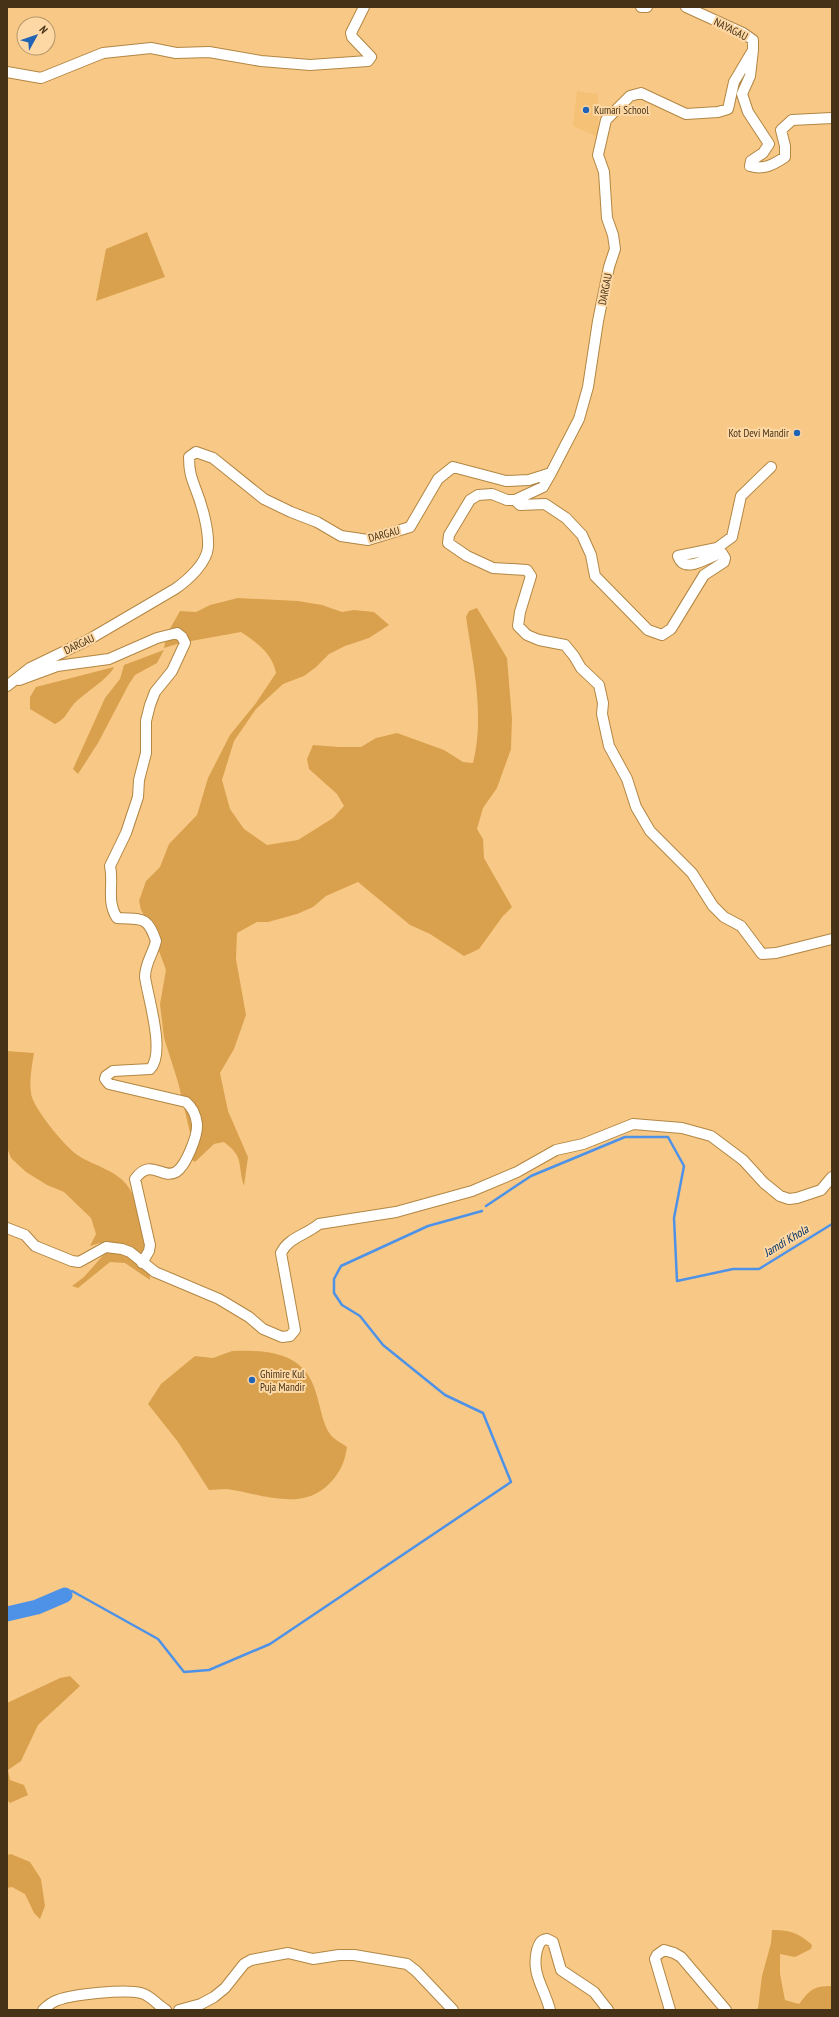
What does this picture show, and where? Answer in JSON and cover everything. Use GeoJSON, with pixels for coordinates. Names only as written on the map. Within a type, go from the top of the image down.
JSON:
{"type":"FeatureCollection","features":[{"type":"Feature","properties":{"kind":"street"},"geometry":{"type":"LineString","coordinates":[[7,72],[41,78],[103,52],[151,48],[176,53],[209,52],[260,61],[310,65],[368,61],[371,57],[352,37],[351,33],[364,7]]}},
{"type":"Feature","properties":{"kind":"street"},"geometry":{"type":"LineString","coordinates":[[641,7],[647,7]]}},
{"type":"Feature","properties":{"kind":"street","name":"NAYAGAU"},"geometry":{"type":"LineString","coordinates":[[618,106],[630,96],[641,93],[686,114],[718,112],[728,109],[734,82],[753,50],[753,40],[743,33],[686,7]]}},
{"type":"Feature","properties":{"kind":"street"},"geometry":{"type":"LineString","coordinates":[[753,50],[750,76],[742,94],[748,112],[769,144],[763,153],[751,161],[750,166],[758,168],[772,165],[784,157],[785,146],[781,130],[792,120],[832,118]]}},
{"type":"Feature","properties":{"kind":"street","name":"DARGAU"},"geometry":{"type":"LineString","coordinates":[[9,685],[30,668],[88,640],[175,589],[185,582],[201,564],[208,547],[204,519],[196,490],[189,474],[189,457],[196,452],[213,458],[264,499],[290,512],[317,522],[341,536],[368,540],[410,527],[438,479],[453,467],[506,481],[529,480],[551,472],[578,419],[588,387],[598,321],[614,249],[613,235],[608,218],[604,172],[598,155],[606,120],[618,106]]}},
{"type":"Feature","properties":{"kind":"street"},"geometry":{"type":"LineString","coordinates":[[515,500],[520,505],[545,504],[566,518],[582,535],[591,555],[595,576],[648,630],[662,635],[671,629],[704,575],[724,562],[725,558],[722,553],[698,564],[686,564],[679,560],[678,556],[717,548],[732,537],[741,496],[771,468]]}},
{"type":"Feature","properties":{"kind":"street"},"geometry":{"type":"LineString","coordinates":[[551,472],[543,487],[515,500],[507,500],[492,494],[478,495],[470,500],[449,535],[448,543],[467,556],[493,568],[527,570],[531,576],[520,612],[518,626],[527,635],[539,640],[565,645],[581,668],[599,685],[603,703],[602,714],[609,746],[627,779],[636,807],[650,831],[684,864],[713,906],[724,917],[741,926],[762,954],[776,953],[832,939]]}},
{"type":"Feature","properties":{"kind":"street"},"geometry":{"type":"LineString","coordinates":[[9,685],[58,666],[109,659],[157,638],[177,633],[182,637],[185,643],[172,671],[155,692],[150,705],[146,721],[146,753],[139,780],[138,797],[126,833],[110,866],[112,874],[110,901],[117,918],[138,917],[147,923],[156,941],[154,950],[145,968],[144,977],[158,1051],[154,1066],[150,1070],[113,1071],[106,1076],[105,1079],[109,1084],[186,1102],[194,1112],[197,1125],[185,1161],[179,1170],[175,1173],[169,1173],[150,1168],[139,1173],[135,1179],[150,1245],[149,1251],[142,1263]]}},
{"type":"Feature","properties":{"kind":"street"},"geometry":{"type":"LineString","coordinates":[[7,1228],[25,1235],[34,1246],[72,1261],[80,1262],[98,1250],[115,1246],[130,1252],[155,1272],[219,1299],[249,1317],[263,1329],[282,1337],[290,1336],[295,1330],[281,1254],[284,1247],[293,1239],[311,1231],[319,1224],[396,1212],[472,1191],[517,1172],[556,1150],[584,1144],[633,1124],[682,1128],[711,1136],[743,1160],[780,1196],[789,1199],[797,1198],[821,1190],[832,1177]]}},
{"type":"Feature","properties":{"kind":"street"},"geometry":{"type":"LineString","coordinates":[[550,2010],[534,1966],[538,1945],[543,1939],[553,1942],[561,1970],[594,1992],[608,2010]]}},
{"type":"Feature","properties":{"kind":"street"},"geometry":{"type":"LineString","coordinates":[[670,2010],[655,1959],[657,1955],[664,1950],[674,1952],[681,1957],[726,2010]]}},
{"type":"Feature","properties":{"kind":"street"},"geometry":{"type":"LineString","coordinates":[[179,2010],[201,2004],[214,1997],[224,1988],[237,1970],[251,1960],[288,1954],[313,1959],[339,1955],[354,1955],[407,1964],[416,1971],[453,2010]]}},
{"type":"Feature","properties":{"kind":"street"},"geometry":{"type":"LineString","coordinates":[[43,2010],[50,2004],[63,1998],[86,1994],[134,1992],[148,1996],[166,2010]]}},
{"type":"Feature","properties":{"kind":"shaded area","name":"Kumari School"},"geometry":{"type":"Polygon","coordinates":[[[577,91],[598,94],[598,137],[573,126],[577,91]]]}},
{"type":"Feature","properties":{"kind":"shaded area"},"geometry":{"type":"Polygon","coordinates":[[[147,232],[165,277],[96,301],[106,249],[147,232]]]}},
{"type":"Feature","properties":{"kind":"shaded area"},"geometry":{"type":"Polygon","coordinates":[[[238,598],[298,601],[322,605],[342,612],[354,610],[374,612],[389,625],[369,638],[345,646],[329,654],[304,676],[283,684],[256,709],[234,741],[222,780],[230,809],[244,829],[267,845],[298,840],[333,818],[344,806],[337,794],[309,769],[307,759],[313,745],[361,747],[376,738],[397,733],[444,750],[463,762],[473,763],[478,727],[478,708],[477,690],[466,617],[469,611],[477,608],[507,658],[512,719],[511,749],[497,788],[483,808],[477,829],[483,839],[484,858],[512,907],[503,916],[479,949],[464,956],[430,934],[410,925],[358,882],[326,896],[313,907],[297,914],[268,922],[257,922],[237,933],[236,959],[246,1015],[234,1049],[220,1073],[228,1111],[248,1157],[244,1186],[238,1157],[224,1142],[214,1144],[195,1162],[188,1157],[192,1141],[178,1082],[164,1038],[160,1004],[166,970],[149,924],[141,910],[139,901],[146,881],[160,867],[169,844],[197,815],[208,778],[230,735],[256,703],[276,673],[271,660],[263,649],[241,632],[180,643],[164,648],[167,634],[180,611],[196,612],[210,605],[238,598]]]}},
{"type":"Feature","properties":{"kind":"shaded area"},"geometry":{"type":"Polygon","coordinates":[[[164,650],[157,663],[135,675],[98,743],[78,774],[73,769],[105,698],[120,679],[124,665],[164,650]]]}},
{"type":"Feature","properties":{"kind":"shaded area"},"geometry":{"type":"Polygon","coordinates":[[[114,667],[108,675],[72,706],[63,719],[55,724],[30,709],[30,697],[36,687],[114,667]]]}},
{"type":"Feature","properties":{"kind":"shaded area"},"geometry":{"type":"Polygon","coordinates":[[[7,1051],[34,1053],[30,1088],[33,1099],[43,1116],[57,1134],[76,1154],[111,1172],[129,1188],[139,1209],[145,1232],[150,1280],[125,1263],[110,1262],[78,1288],[72,1286],[84,1277],[106,1252],[100,1243],[90,1246],[96,1234],[91,1218],[64,1192],[47,1185],[26,1172],[11,1158],[7,1148],[7,1051]]]}},
{"type":"Feature","properties":{"kind":"shaded area"},"geometry":{"type":"Polygon","coordinates":[[[232,1351],[259,1351],[284,1356],[294,1361],[311,1379],[324,1420],[331,1436],[347,1447],[344,1461],[340,1470],[331,1482],[320,1491],[308,1497],[282,1499],[227,1489],[209,1490],[178,1442],[148,1404],[161,1384],[195,1356],[213,1358],[232,1351]]]}},
{"type":"Feature","properties":{"kind":"shaded area"},"geometry":{"type":"Polygon","coordinates":[[[70,1676],[80,1686],[38,1725],[21,1761],[8,1770],[10,1780],[24,1785],[28,1795],[10,1803],[7,1800],[7,1703],[60,1678],[70,1676]]]}},
{"type":"Feature","properties":{"kind":"shaded area"},"geometry":{"type":"Polygon","coordinates":[[[11,1854],[30,1862],[41,1879],[45,1906],[40,1919],[34,1913],[25,1894],[12,1887],[7,1888],[7,1855],[11,1854]]]}},
{"type":"Feature","properties":{"kind":"shaded area"},"geometry":{"type":"Polygon","coordinates":[[[772,1930],[794,1933],[812,1945],[811,1949],[795,1957],[780,1954],[780,1974],[785,2000],[799,2004],[812,1990],[820,1987],[832,1986],[832,2010],[755,2010],[758,2008],[762,1976],[771,1943],[772,1930]]]}},
{"type":"Feature","properties":{"kind":"waterway","name":"Jamdi Khola"},"geometry":{"type":"LineString","coordinates":[[486,1206],[531,1176],[625,1137],[668,1137],[684,1166],[674,1218],[677,1281],[733,1269],[759,1269],[832,1224]]}},
{"type":"Feature","properties":{"kind":"waterway"},"geometry":{"type":"LineString","coordinates":[[72,1591],[158,1639],[184,1672],[209,1670],[270,1644],[511,1482],[483,1413],[445,1395],[383,1345],[360,1316],[342,1305],[334,1293],[334,1279],[341,1266],[428,1226],[482,1211]]}},
{"type":"Feature","properties":{"kind":"waterway"},"geometry":{"type":"LineString","coordinates":[[7,1614],[37,1607],[65,1595]]}},
{"type":"Feature","properties":{"kind":"place","name":"Kumari School"},"geometry":{"type":"Point","coordinates":[586,110]}},
{"type":"Feature","properties":{"kind":"place","name":"Kot Devi Mandir"},"geometry":{"type":"Point","coordinates":[797,433]}},
{"type":"Feature","properties":{"kind":"place","name":"Ghimire Kul Puja Mandir"},"geometry":{"type":"Point","coordinates":[252,1380]}}]}
